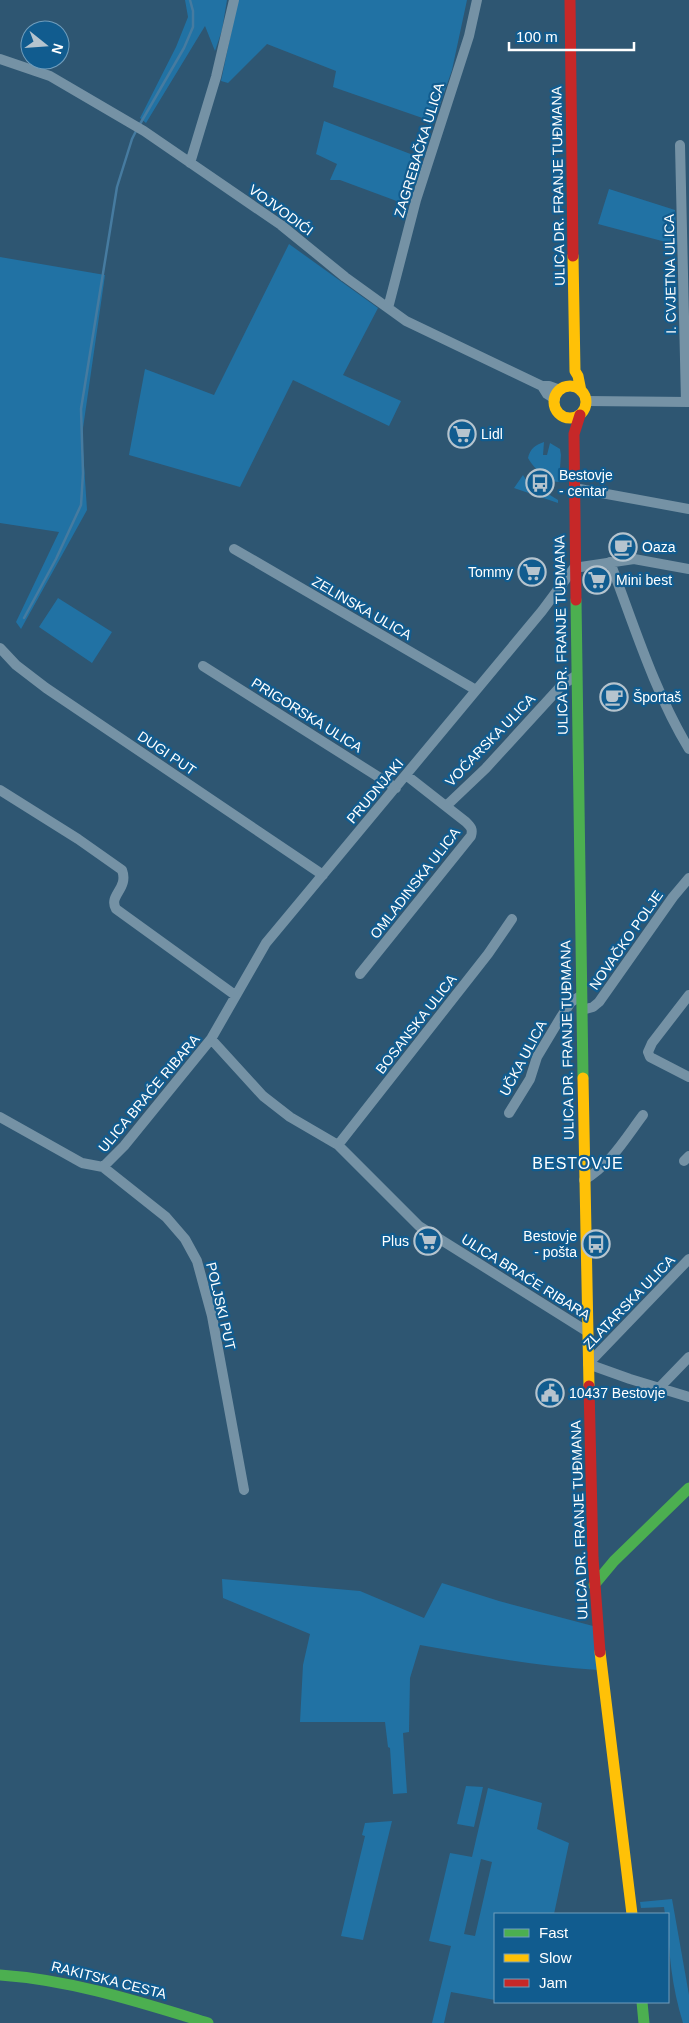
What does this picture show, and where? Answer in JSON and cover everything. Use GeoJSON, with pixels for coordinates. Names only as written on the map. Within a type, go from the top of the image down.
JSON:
{"type":"FeatureCollection","features":[{"type":"Feature","properties":{"kind":"main road","name":"ULICA DR. FRANJE TUĐMANA"},"geometry":{"type":"LineString","coordinates":[[570,0],[575,371],[584,396]]}},
{"type":"Feature","properties":{"kind":"main road","name":"ULICA DR. FRANJE TUĐMANA"},"geometry":{"type":"LineString","coordinates":[[560,392],[575,371]]}},
{"type":"Feature","properties":{"kind":"main road"},"geometry":{"type":"LineString","coordinates":[[562,416],[571,418],[583,412],[584,396],[577,388],[560,392],[556,409],[574,434]]}},
{"type":"Feature","properties":{"kind":"main road","name":"ULICA DR. FRANJE TUĐMANA"},"geometry":{"type":"LineString","coordinates":[[580,415],[574,434],[574,568],[584,1180],[594,1585],[598,1634],[632,1913]]}},
{"type":"Feature","properties":{"kind":"main road"},"geometry":{"type":"LineString","coordinates":[[594,1585],[620,1555],[689,1488]]}},
{"type":"Feature","properties":{"kind":"main road","name":"RAKITSKA CESTA"},"geometry":{"type":"LineString","coordinates":[[0,1975],[25,1976],[65,1984],[208,2023]]}},
{"type":"Feature","properties":{"kind":"main road"},"geometry":{"type":"LineString","coordinates":[[642,2003],[644,2023]]}},
{"type":"Feature","properties":{"kind":"street"},"geometry":{"type":"LineString","coordinates":[[190,163],[216,77],[234,0]]}},
{"type":"Feature","properties":{"kind":"street","name":"ZAGREBAČKA ULICA"},"geometry":{"type":"LineString","coordinates":[[388,308],[416,200],[470,36],[477,0]]}},
{"type":"Feature","properties":{"kind":"street","name":"VOJVODIĆI"},"geometry":{"type":"LineString","coordinates":[[0,59],[50,76],[144,131],[286,229],[345,277],[388,308],[425,331],[542,386],[549,386],[560,392]]}},
{"type":"Feature","properties":{"kind":"street","name":"I. CVJETNA ULICA"},"geometry":{"type":"LineString","coordinates":[[680,145],[686,189],[687,402]]}},
{"type":"Feature","properties":{"kind":"street"},"geometry":{"type":"LineString","coordinates":[[584,396],[687,402]]}},
{"type":"Feature","properties":{"kind":"street"},"geometry":{"type":"LineString","coordinates":[[574,488],[689,509]]}},
{"type":"Feature","properties":{"kind":"street","name":"ZELINSKA ULICA"},"geometry":{"type":"LineString","coordinates":[[234,548],[476,690]]}},
{"type":"Feature","properties":{"kind":"street"},"geometry":{"type":"LineString","coordinates":[[574,568],[634,559],[689,569]]}},
{"type":"Feature","properties":{"kind":"street"},"geometry":{"type":"LineString","coordinates":[[610,562],[658,690],[671,720],[689,749]]}},
{"type":"Feature","properties":{"kind":"street","name":"PRUDNJAKI"},"geometry":{"type":"LineString","coordinates":[[211,1039],[266,943],[542,611],[574,568]]}},
{"type":"Feature","properties":{"kind":"street","name":"DUGI PUT"},"geometry":{"type":"LineString","coordinates":[[2,655],[46,688],[323,875]]}},
{"type":"Feature","properties":{"kind":"street","name":"PRIGORSKA ULICA"},"geometry":{"type":"LineString","coordinates":[[203,666],[396,788]]}},
{"type":"Feature","properties":{"kind":"street","name":"VOĆARSKA ULICA"},"geometry":{"type":"LineString","coordinates":[[446,806],[486,768],[562,685],[577,675]]}},
{"type":"Feature","properties":{"kind":"street","name":"OMLADINSKA ULICA"},"geometry":{"type":"LineString","coordinates":[[360,974],[471,836],[472,827],[406,775]]}},
{"type":"Feature","properties":{"kind":"street"},"geometry":{"type":"LineString","coordinates":[[0,790],[78,839],[122,870],[125,877],[123,886],[114,899],[116,909],[235,995]]}},
{"type":"Feature","properties":{"kind":"street","name":"NOVAČKO POLJE"},"geometry":{"type":"LineString","coordinates":[[582,1010],[593,1008],[599,1002],[673,897],[689,878]]}},
{"type":"Feature","properties":{"kind":"street","name":"BOSANSKA ULICA"},"geometry":{"type":"LineString","coordinates":[[338,1145],[488,954],[512,919]]}},
{"type":"Feature","properties":{"kind":"street","name":"UČKA ULICA"},"geometry":{"type":"LineString","coordinates":[[509,1113],[530,1079],[537,1058],[571,1002],[582,995]]}},
{"type":"Feature","properties":{"kind":"street"},"geometry":{"type":"LineString","coordinates":[[689,995],[652,1043],[648,1052],[650,1057],[689,1077]]}},
{"type":"Feature","properties":{"kind":"street","name":"ULICA BRAĆE RIBARA"},"geometry":{"type":"LineString","coordinates":[[0,1118],[82,1163],[103,1167],[124,1146],[211,1039],[263,1096],[290,1116],[338,1145],[419,1226],[588,1332]]}},
{"type":"Feature","properties":{"kind":"street"},"geometry":{"type":"LineString","coordinates":[[584,1180],[597,1172],[610,1158],[643,1116]]}},
{"type":"Feature","properties":{"kind":"street","name":"POLJSKI PUT"},"geometry":{"type":"LineString","coordinates":[[103,1167],[166,1217],[185,1239],[197,1261],[212,1316],[244,1490]]}},
{"type":"Feature","properties":{"kind":"street","name":"ZLATARSKA ULICA"},"geometry":{"type":"LineString","coordinates":[[588,1364],[689,1259]]}},
{"type":"Feature","properties":{"kind":"street"},"geometry":{"type":"LineString","coordinates":[[660,1387],[689,1357]]}},
{"type":"Feature","properties":{"kind":"street"},"geometry":{"type":"LineString","coordinates":[[588,1364],[630,1380],[660,1387],[689,1397]]}},
{"type":"Feature","properties":{"kind":"shaded area"},"geometry":{"type":"Polygon","coordinates":[[[185,0],[227,0],[222,30],[215,51],[205,26],[146,123],[140,118],[176,47],[188,17],[185,0]]]}},
{"type":"Feature","properties":{"kind":"shaded area"},"geometry":{"type":"Polygon","coordinates":[[[238,0],[467,0],[452,70],[434,122],[333,87],[336,71],[267,44],[228,83],[221,81],[238,0]]]}},
{"type":"Feature","properties":{"kind":"shaded area"},"geometry":{"type":"Polygon","coordinates":[[[324,121],[421,158],[412,185],[402,203],[340,180],[330,180],[337,164],[316,154],[324,121]]]}},
{"type":"Feature","properties":{"kind":"shaded area"},"geometry":{"type":"Polygon","coordinates":[[[609,189],[675,210],[677,245],[598,224],[609,189]]]}},
{"type":"Feature","properties":{"kind":"shaded area"},"geometry":{"type":"Polygon","coordinates":[[[289,244],[378,308],[343,375],[401,401],[389,426],[293,380],[240,487],[129,455],[145,369],[214,395],[289,244]]]}},
{"type":"Feature","properties":{"kind":"shaded area"},"geometry":{"type":"Polygon","coordinates":[[[0,257],[105,275],[82,435],[87,510],[21,629],[16,622],[59,532],[0,523],[0,257]]]}},
{"type":"Feature","properties":{"kind":"shaded area"},"geometry":{"type":"Polygon","coordinates":[[[544,442],[543,455],[547,455],[550,443],[560,449],[559,482],[545,477],[528,458],[533,448],[544,442]]]}},
{"type":"Feature","properties":{"kind":"shaded area"},"geometry":{"type":"Polygon","coordinates":[[[523,475],[527,481],[558,500],[558,503],[514,488],[523,475]]]}},
{"type":"Feature","properties":{"kind":"shaded area"},"geometry":{"type":"Polygon","coordinates":[[[58,598],[112,632],[92,663],[39,627],[58,598]]]}},
{"type":"Feature","properties":{"kind":"shaded area"},"geometry":{"type":"Polygon","coordinates":[[[222,1579],[360,1591],[424,1618],[442,1583],[499,1601],[593,1626],[598,1670],[509,1660],[420,1645],[410,1678],[409,1732],[403,1733],[407,1793],[393,1794],[390,1748],[388,1747],[385,1722],[300,1722],[303,1665],[310,1634],[223,1598],[222,1579]]]}},
{"type":"Feature","properties":{"kind":"shaded area"},"geometry":{"type":"Polygon","coordinates":[[[466,1786],[483,1787],[474,1827],[457,1824],[466,1786]]]}},
{"type":"Feature","properties":{"kind":"shaded area"},"geometry":{"type":"Polygon","coordinates":[[[488,1788],[542,1803],[537,1829],[569,1843],[554,1913],[494,1913],[494,2000],[451,1992],[444,2023],[432,2023],[451,1946],[429,1941],[450,1853],[472,1857],[488,1788]],[[481,1859],[464,1934],[475,1936],[492,1862],[481,1859]]]}},
{"type":"Feature","properties":{"kind":"shaded area"},"geometry":{"type":"Polygon","coordinates":[[[392,1821],[363,1940],[341,1936],[365,1836],[362,1835],[365,1823],[392,1821]]]}},
{"type":"Feature","properties":{"kind":"shaded area"},"geometry":{"type":"Polygon","coordinates":[[[672,1899],[689,1995],[689,2023],[683,2023],[673,1983],[669,1942],[669,1913],[665,1913],[664,1907],[641,1908],[640,1902],[672,1899]]]}},
{"type":"Feature","properties":{"kind":"waterway"},"geometry":{"type":"LineString","coordinates":[[140,124],[184,48],[193,27],[193,11],[190,0]]}},
{"type":"Feature","properties":{"kind":"waterway"},"geometry":{"type":"LineString","coordinates":[[24,618],[56,559],[81,505],[83,473],[81,409],[117,187],[137,129]]}},
{"type":"Feature","properties":{"kind":"traffic: fast"},"geometry":{"type":"LineString","coordinates":[[576,600],[583,1078]]}},
{"type":"Feature","properties":{"kind":"traffic: fast"},"geometry":{"type":"LineString","coordinates":[[594,1585],[614,1561],[689,1488]]}},
{"type":"Feature","properties":{"kind":"traffic: fast"},"geometry":{"type":"LineString","coordinates":[[0,1975],[79,1987],[208,2023]]}},
{"type":"Feature","properties":{"kind":"traffic: fast"},"geometry":{"type":"LineString","coordinates":[[642,2003],[644,2023]]}},
{"type":"Feature","properties":{"kind":"traffic: slow"},"geometry":{"type":"LineString","coordinates":[[573,256],[575,371],[581,391]]}},
{"type":"Feature","properties":{"kind":"traffic: slow"},"geometry":{"type":"LineString","coordinates":[[570,386],[576,387],[581,391],[585,396],[586,402],[585,408],[581,413],[576,417],[570,418],[564,417],[559,413],[555,408],[554,402],[555,396],[559,391],[564,387],[570,386]]}},
{"type":"Feature","properties":{"kind":"traffic: slow"},"geometry":{"type":"LineString","coordinates":[[583,1078],[589,1386]]}},
{"type":"Feature","properties":{"kind":"traffic: slow"},"geometry":{"type":"LineString","coordinates":[[600,1652],[632,1913]]}},
{"type":"Feature","properties":{"kind":"traffic: jam"},"geometry":{"type":"LineString","coordinates":[[570,0],[573,256]]}},
{"type":"Feature","properties":{"kind":"traffic: jam"},"geometry":{"type":"LineString","coordinates":[[576,600],[574,434],[580,415]]}},
{"type":"Feature","properties":{"kind":"traffic: jam"},"geometry":{"type":"LineString","coordinates":[[589,1386],[593,1558],[600,1652]]}},
{"type":"Feature","properties":{"kind":"place","name":"Lidl"},"geometry":{"type":"Point","coordinates":[462,434]}},
{"type":"Feature","properties":{"kind":"place","name":"Bestovje - centar"},"geometry":{"type":"Point","coordinates":[540,483]}},
{"type":"Feature","properties":{"kind":"place","name":"Oaza"},"geometry":{"type":"Point","coordinates":[623,547]}},
{"type":"Feature","properties":{"kind":"place","name":"Tommy"},"geometry":{"type":"Point","coordinates":[532,572]}},
{"type":"Feature","properties":{"kind":"place","name":"Mini best"},"geometry":{"type":"Point","coordinates":[597,580]}},
{"type":"Feature","properties":{"kind":"place","name":"Športaš"},"geometry":{"type":"Point","coordinates":[614,697]}},
{"type":"Feature","properties":{"kind":"place","name":"Plus"},"geometry":{"type":"Point","coordinates":[428,1241]}},
{"type":"Feature","properties":{"kind":"place","name":"Bestovje - pošta"},"geometry":{"type":"Point","coordinates":[596,1244]}},
{"type":"Feature","properties":{"kind":"place","name":"10437 Bestovje"},"geometry":{"type":"Point","coordinates":[550,1393]}},
{"type":"Feature","properties":{"kind":"district","name":"BESTOVJE"},"geometry":{"type":"Point","coordinates":[578,1163]}}]}
